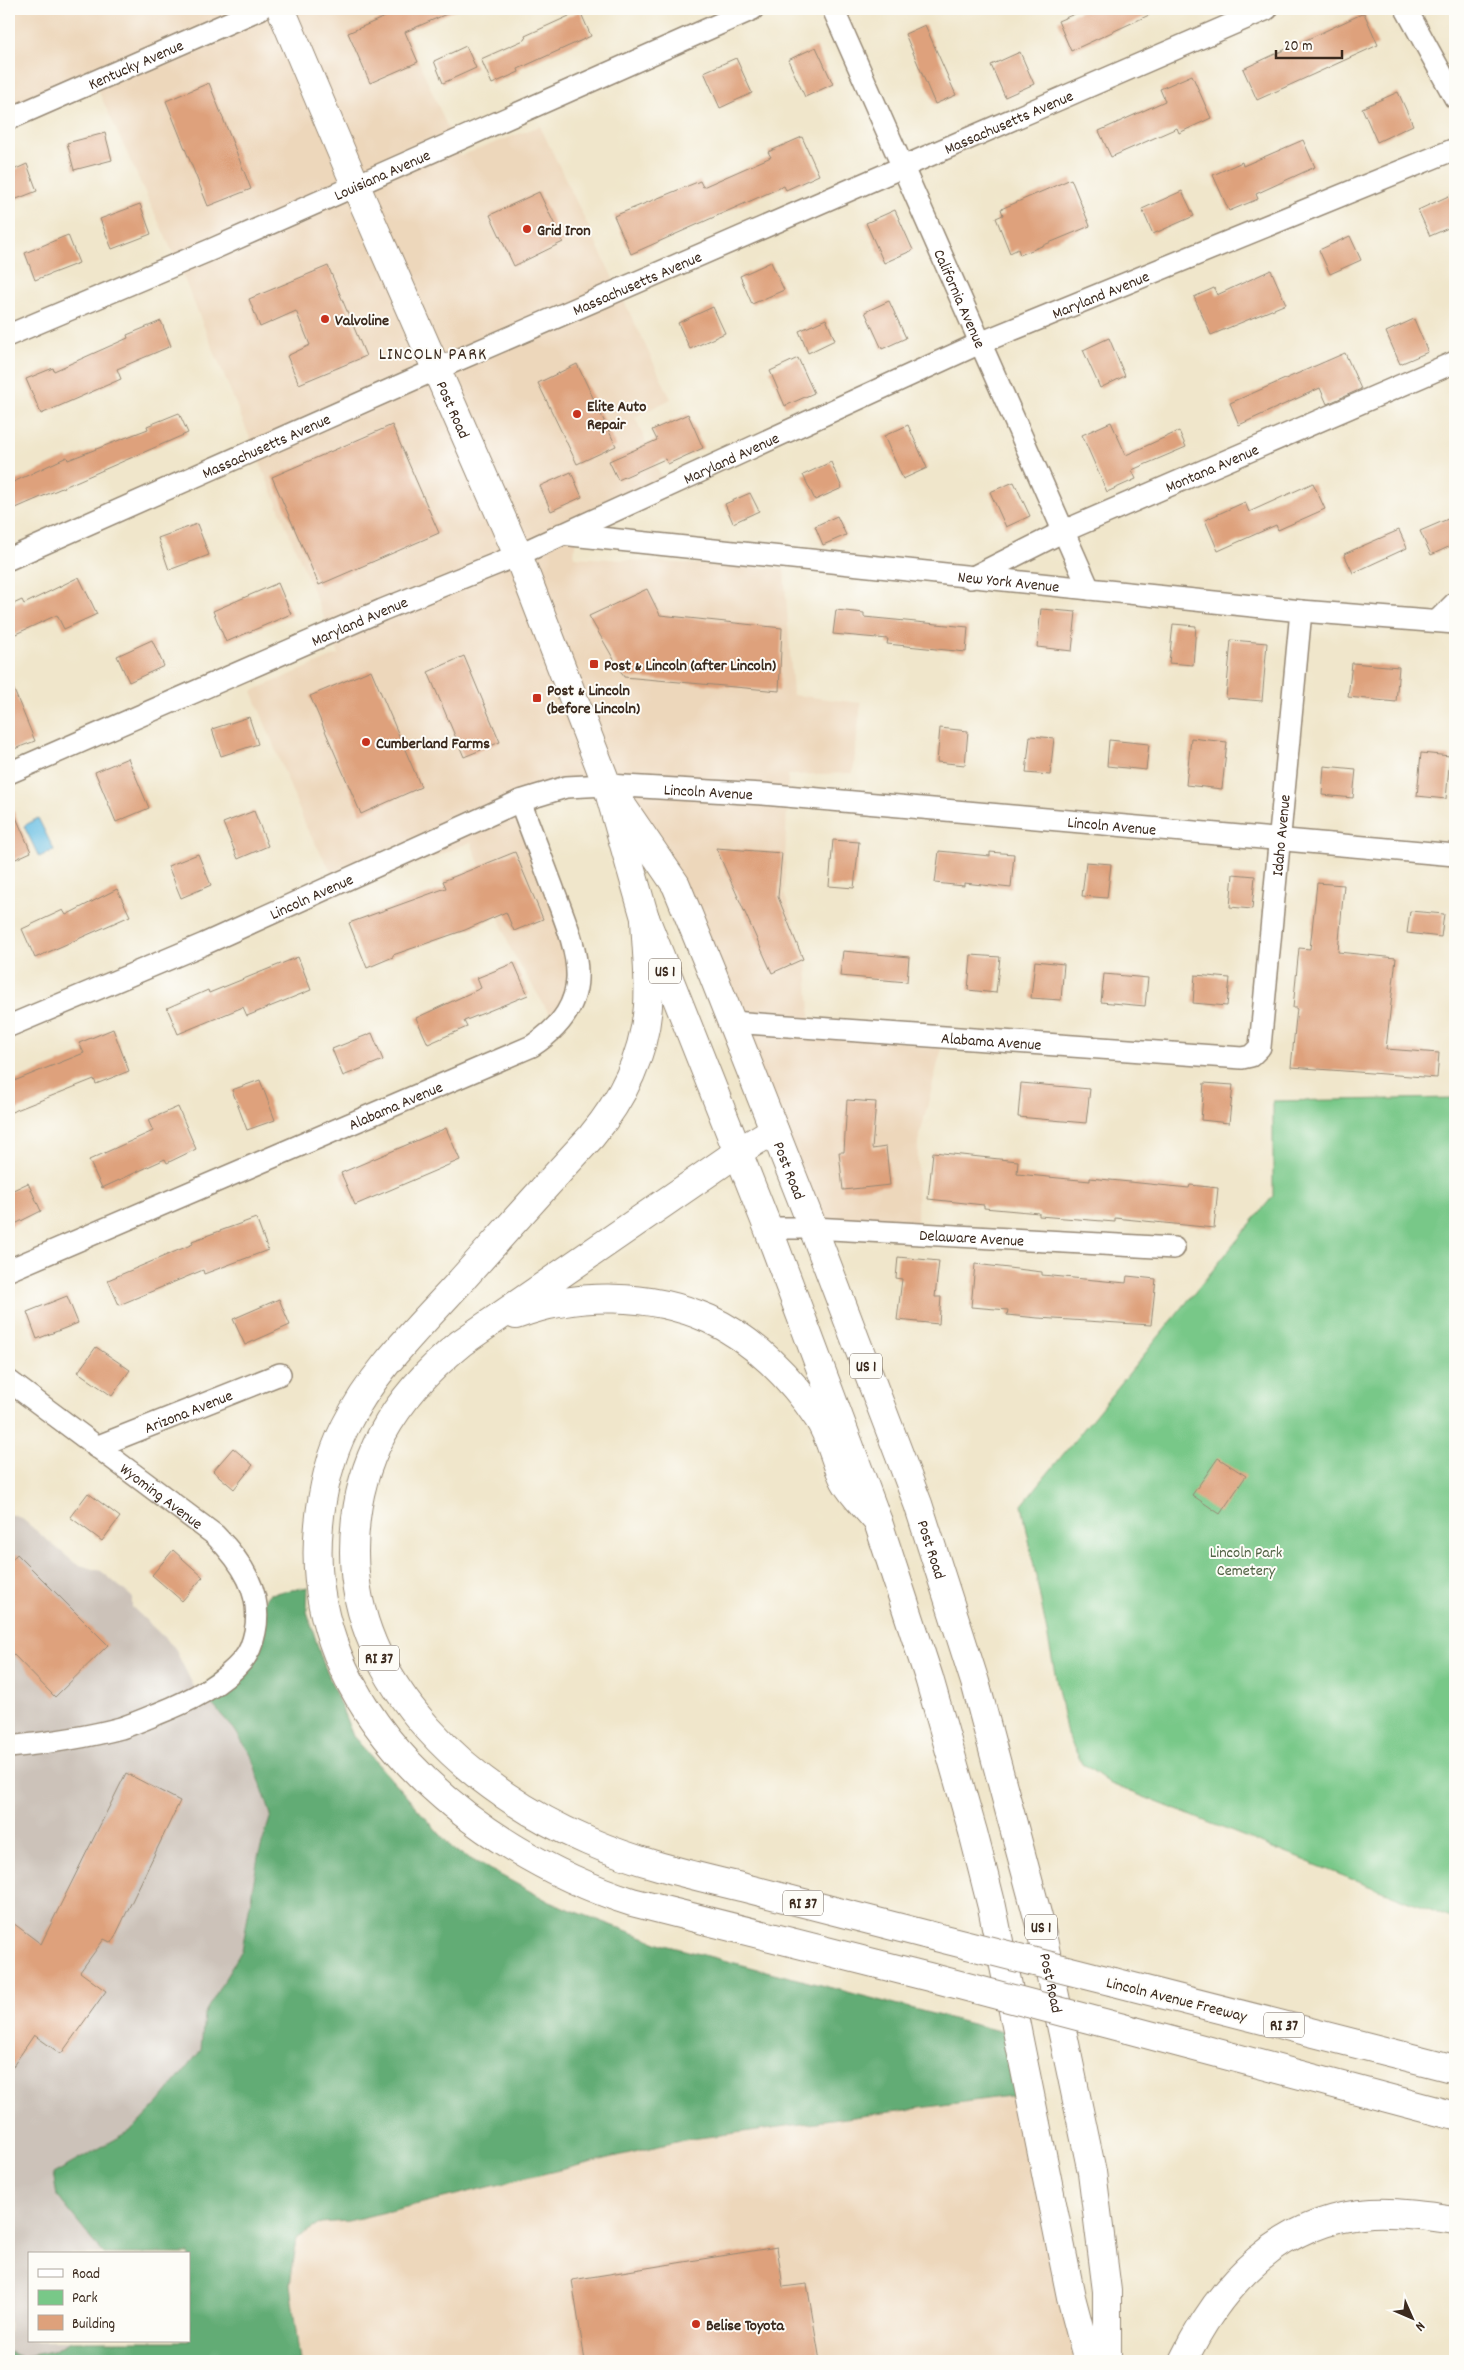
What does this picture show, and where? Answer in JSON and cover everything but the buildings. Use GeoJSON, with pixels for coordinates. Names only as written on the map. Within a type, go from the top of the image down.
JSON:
{"type":"FeatureCollection","features":[{"type":"Feature","properties":{"kind":"main road","name":"Post Road"},"geometry":{"type":"LineString","coordinates":[[281,9],[354,184],[518,555],[607,785],[645,918],[768,1228],[878,1522],[929,1678],[973,1832],[992,1907],[1071,2297],[1088,2361]]}},
{"type":"Feature","properties":{"kind":"main road","name":"Post Road"},"geometry":{"type":"LineString","coordinates":[[607,785],[676,885],[813,1228],[918,1504],[975,1682],[1040,1925],[1092,2172],[1107,2291],[1107,2361]]}},
{"type":"Feature","properties":{"kind":"main road"},"geometry":{"type":"LineString","coordinates":[[645,918],[648,988],[645,1028],[633,1068],[615,1105],[591,1137],[396,1352],[365,1392],[344,1428],[332,1460],[319,1520],[318,1577],[325,1617],[337,1654],[352,1688],[387,1738],[442,1795],[490,1833],[577,1881],[632,1902],[933,1978],[1455,2116]]}},
{"type":"Feature","properties":{"kind":"main road"},"geometry":{"type":"LineString","coordinates":[[481,1331],[738,1152],[774,1130]]}},
{"type":"Feature","properties":{"kind":"main road"},"geometry":{"type":"LineString","coordinates":[[481,1331],[528,1311],[580,1300],[633,1300],[686,1310],[711,1320],[754,1348],[789,1381],[819,1419],[845,1481],[878,1522]]}},
{"type":"Feature","properties":{"kind":"main road","name":"Lincoln Avenue Freeway"},"geometry":{"type":"LineString","coordinates":[[481,1331],[444,1357],[411,1390],[377,1444],[360,1493],[354,1539],[354,1560],[365,1625],[382,1664],[404,1701],[436,1737],[499,1791],[541,1818],[581,1838],[623,1855],[668,1869],[1455,2069]]}},
{"type":"Feature","properties":{"kind":"main road"},"geometry":{"type":"LineString","coordinates":[[1186,2357],[1216,2303],[1230,2285],[1260,2257],[1296,2234],[1333,2219],[1371,2213],[1412,2214],[1455,2220]]}},
{"type":"Feature","properties":{"kind":"street","name":"Kentucky Avenue"},"geometry":{"type":"LineString","coordinates":[[9,118],[260,9]]}},
{"type":"Feature","properties":{"kind":"street","name":"Louisiana Avenue"},"geometry":{"type":"LineString","coordinates":[[9,335],[215,248],[354,184],[753,9]]}},
{"type":"Feature","properties":{"kind":"street","name":"California Avenue"},"geometry":{"type":"LineString","coordinates":[[833,9],[1089,588]]}},
{"type":"Feature","properties":{"kind":"street","name":"Massachusetts Avenue"},"geometry":{"type":"LineString","coordinates":[[9,559],[437,369],[1267,9]]}},
{"type":"Feature","properties":{"kind":"street"},"geometry":{"type":"LineString","coordinates":[[1406,9],[1455,98]]}},
{"type":"Feature","properties":{"kind":"street","name":"Maryland Avenue"},"geometry":{"type":"LineString","coordinates":[[9,773],[382,610],[518,555],[980,343],[1455,149]]}},
{"type":"Feature","properties":{"kind":"street","name":"Montana Avenue"},"geometry":{"type":"LineString","coordinates":[[970,578],[1064,531],[1455,362]]}},
{"type":"Feature","properties":{"kind":"street","name":"New York Avenue"},"geometry":{"type":"LineString","coordinates":[[561,534],[1301,611],[1446,622]]}},
{"type":"Feature","properties":{"kind":"street"},"geometry":{"type":"LineString","coordinates":[[1446,622],[1455,603]]}},
{"type":"Feature","properties":{"kind":"street","name":"Idaho Avenue"},"geometry":{"type":"LineString","coordinates":[[1251,1056],[1260,1046],[1301,611]]}},
{"type":"Feature","properties":{"kind":"street","name":"Lincoln Avenue"},"geometry":{"type":"LineString","coordinates":[[9,1026],[222,936],[520,802],[566,787],[607,785],[762,794],[1280,838],[1455,855]]}},
{"type":"Feature","properties":{"kind":"street","name":"Alabama Avenue"},"geometry":{"type":"LineString","coordinates":[[9,1270],[523,1050],[553,1032],[569,1009],[576,988],[578,966],[573,938],[520,802]]}},
{"type":"Feature","properties":{"kind":"street","name":"Alabama Avenue"},"geometry":{"type":"LineString","coordinates":[[732,1022],[1242,1058],[1251,1056]]}},
{"type":"Feature","properties":{"kind":"street","name":"Delaware Avenue"},"geometry":{"type":"LineString","coordinates":[[768,1228],[813,1228],[1174,1248]]}},
{"type":"Feature","properties":{"kind":"street","name":"Arizona Avenue"},"geometry":{"type":"LineString","coordinates":[[96,1447],[280,1374]]}},
{"type":"Feature","properties":{"kind":"street","name":"Wyoming Avenue"},"geometry":{"type":"LineString","coordinates":[[9,1381],[215,1535],[240,1564],[256,1598],[257,1615],[252,1646],[244,1659],[222,1680],[175,1707],[122,1728],[58,1741],[9,1747]]}},
{"type":"Feature","properties":{"kind":"shaded area"},"geometry":{"type":"Polygon","coordinates":[[[9,9],[396,9],[460,156],[540,126],[671,399],[635,417],[668,492],[576,534],[574,557],[784,569],[793,695],[861,703],[853,773],[788,775],[784,893],[807,964],[811,1030],[942,1047],[918,1143],[917,1230],[802,1217],[610,773],[517,808],[577,955],[557,1020],[547,1010],[510,948],[471,842],[334,897],[332,893],[338,883],[307,829],[252,691],[339,654],[178,264],[96,86],[9,122],[9,9]]]}},
{"type":"Feature","properties":{"kind":"shaded area"},"geometry":{"type":"Polygon","coordinates":[[[9,1514],[21,1518],[76,1564],[101,1571],[132,1597],[132,1607],[174,1647],[193,1685],[234,1729],[251,1755],[271,1815],[258,1857],[242,1950],[204,2014],[201,2050],[160,2101],[132,2130],[53,2174],[103,2252],[28,2252],[28,2342],[70,2342],[53,2351],[21,2357],[9,2352],[9,1514]]]}},
{"type":"Feature","properties":{"kind":"shaded area"},"geometry":{"type":"Polygon","coordinates":[[[1024,2094],[1079,2361],[300,2361],[290,2285],[297,2238],[321,2223],[348,2221],[684,2140],[1024,2094]]]}},
{"type":"Feature","properties":{"kind":"green space","name":"Lincoln Park Cemetery"},"geometry":{"type":"Polygon","coordinates":[[[1455,1098],[1455,1920],[1111,1784],[1082,1763],[1067,1735],[1022,1505],[1273,1196],[1273,1101],[1455,1098]]]}},
{"type":"Feature","properties":{"kind":"green space"},"geometry":{"type":"Polygon","coordinates":[[[308,1587],[307,1611],[321,1657],[353,1736],[454,1850],[550,1902],[665,1945],[1007,2033],[1024,2094],[684,2140],[348,2221],[321,2223],[297,2238],[290,2285],[300,2361],[9,2361],[9,2352],[22,2357],[53,2351],[70,2342],[190,2342],[190,2252],[102,2252],[57,2196],[53,2174],[132,2130],[160,2101],[201,2050],[204,2014],[242,1950],[258,1857],[271,1815],[251,1755],[234,1729],[199,1690],[239,1656],[250,1619],[269,1594],[308,1587]]]}},
{"type":"Feature","properties":{"kind":"water"},"geometry":{"type":"Polygon","coordinates":[[[38,818],[54,850],[39,857],[24,826],[38,818]]]}},
{"type":"Feature","properties":{"kind":"place","name":"Grid Iron"},"geometry":{"type":"Point","coordinates":[527,229]}},
{"type":"Feature","properties":{"kind":"place","name":"Valvoline"},"geometry":{"type":"Point","coordinates":[325,319]}},
{"type":"Feature","properties":{"kind":"place","name":"Elite Auto Repair"},"geometry":{"type":"Point","coordinates":[577,414]}},
{"type":"Feature","properties":{"kind":"place","name":"Post & Lincoln (after Lincoln)"},"geometry":{"type":"Point","coordinates":[594,664]}},
{"type":"Feature","properties":{"kind":"place","name":"Post & Lincoln (before Lincoln)"},"geometry":{"type":"Point","coordinates":[537,698]}},
{"type":"Feature","properties":{"kind":"place","name":"Cumberland Farms"},"geometry":{"type":"Point","coordinates":[366,742]}},
{"type":"Feature","properties":{"kind":"place","name":"Belise Toyota"},"geometry":{"type":"Point","coordinates":[696,2324]}},
{"type":"Feature","properties":{"kind":"district","name":"LINCOLN PARK"},"geometry":{"type":"Point","coordinates":[433,353]}}]}
